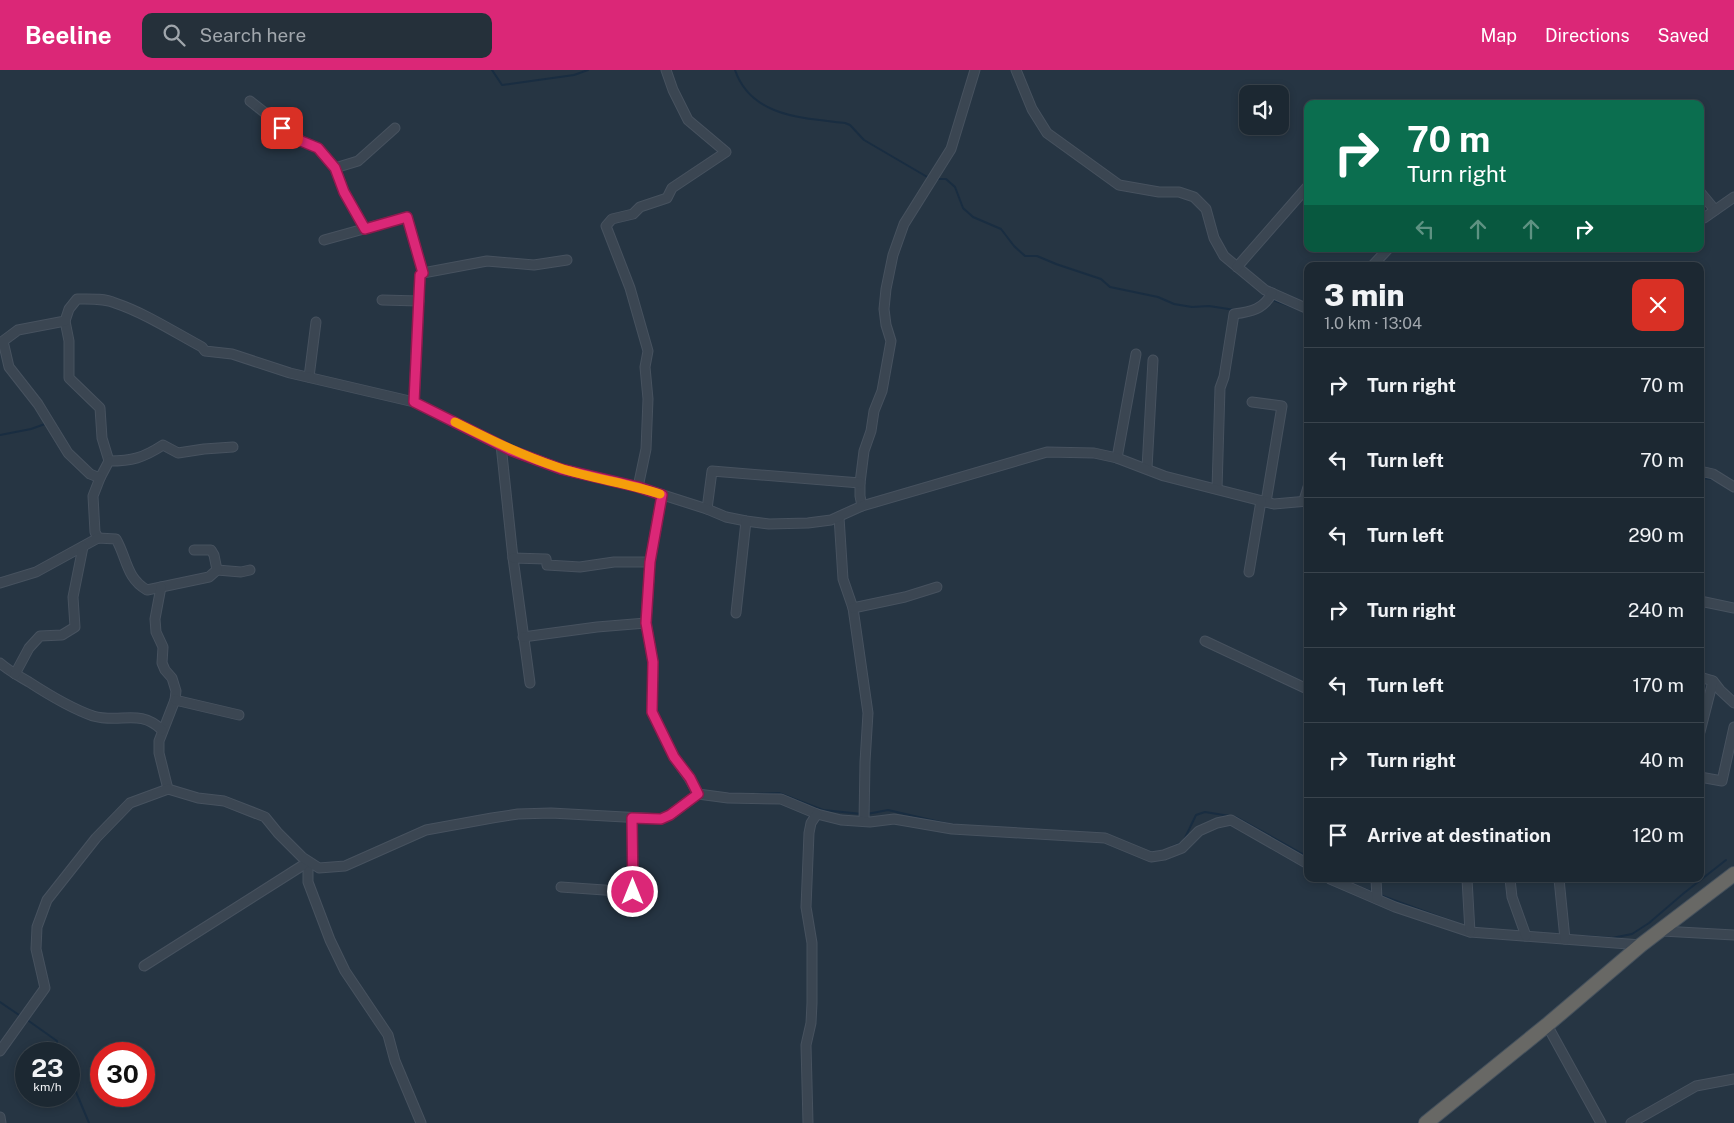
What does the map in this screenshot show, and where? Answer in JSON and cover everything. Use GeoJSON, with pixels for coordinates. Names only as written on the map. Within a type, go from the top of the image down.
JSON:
{"type":"FeatureCollection","features":[{"type":"Feature","properties":{"kind":"highway"},"geometry":{"type":"LineString","coordinates":[[1426,1123],[1547,1025],[1641,945],[1662,931],[1734,874]]}},
{"type":"Feature","properties":{"kind":"street"},"geometry":{"type":"LineString","coordinates":[[638,487],[646,449],[648,399],[646,367],[648,351],[630,288],[606,226],[612,219],[633,214],[640,207],[667,198],[672,188],[726,152],[688,120],[673,90],[666,70]]}},
{"type":"Feature","properties":{"kind":"street"},"geometry":{"type":"LineString","coordinates":[[862,506],[860,483],[864,451],[871,431],[874,411],[882,391],[891,341],[884,309],[893,256],[904,224],[951,149],[975,70]]}},
{"type":"Feature","properties":{"kind":"street"},"geometry":{"type":"LineString","coordinates":[[1016,70],[1032,110],[1047,133],[1119,185],[1159,192],[1179,192],[1194,197],[1206,209],[1214,238],[1224,256],[1265,290],[1304,307]]}},
{"type":"Feature","properties":{"kind":"street"},"geometry":{"type":"LineString","coordinates":[[250,101],[301,141],[318,148],[335,168],[344,192],[365,229]]}},
{"type":"Feature","properties":{"kind":"street"},"geometry":{"type":"LineString","coordinates":[[335,168],[358,161],[395,128]]}},
{"type":"Feature","properties":{"kind":"street"},"geometry":{"type":"LineString","coordinates":[[1237,267],[1304,191]]}},
{"type":"Feature","properties":{"kind":"street"},"geometry":{"type":"LineString","coordinates":[[1704,197],[1715,210]]}},
{"type":"Feature","properties":{"kind":"street"},"geometry":{"type":"LineString","coordinates":[[1704,218],[1734,197]]}},
{"type":"Feature","properties":{"kind":"street"},"geometry":{"type":"LineString","coordinates":[[324,240],[407,217],[423,273]]}},
{"type":"Feature","properties":{"kind":"street"},"geometry":{"type":"LineString","coordinates":[[1376,262],[1385,252]]}},
{"type":"Feature","properties":{"kind":"street"},"geometry":{"type":"LineString","coordinates":[[414,402],[420,275],[487,261],[534,265],[567,260]]}},
{"type":"Feature","properties":{"kind":"street"},"geometry":{"type":"LineString","coordinates":[[1217,489],[1220,388],[1224,376],[1234,314],[1251,312],[1268,300],[1272,293]]}},
{"type":"Feature","properties":{"kind":"street"},"geometry":{"type":"LineString","coordinates":[[98,538],[92,496],[109,461],[102,438],[100,408],[69,378],[70,342],[65,321],[69,309],[77,300],[92,299],[114,302],[202,347],[205,351],[232,354],[290,373],[414,402],[500,445],[561,469],[638,487],[746,522],[808,524],[839,517],[862,506],[1047,452],[1094,453],[1117,458],[1164,476],[1217,489],[1218,491],[1250,496],[1274,504],[1304,501]]}},
{"type":"Feature","properties":{"kind":"street"},"geometry":{"type":"LineString","coordinates":[[382,300],[419,301]]}},
{"type":"Feature","properties":{"kind":"street"},"geometry":{"type":"LineString","coordinates":[[65,321],[18,330],[3,342],[9,367],[38,404],[68,453],[90,474],[100,478]]}},
{"type":"Feature","properties":{"kind":"street"},"geometry":{"type":"LineString","coordinates":[[308,377],[316,322]]}},
{"type":"Feature","properties":{"kind":"street"},"geometry":{"type":"LineString","coordinates":[[1117,458],[1136,354]]}},
{"type":"Feature","properties":{"kind":"street"},"geometry":{"type":"LineString","coordinates":[[1147,468],[1153,360]]}},
{"type":"Feature","properties":{"kind":"street"},"geometry":{"type":"LineString","coordinates":[[1249,572],[1282,406],[1252,402]]}},
{"type":"Feature","properties":{"kind":"street"},"geometry":{"type":"LineString","coordinates":[[109,461],[130,461],[150,453],[163,444],[178,453],[233,447]]}},
{"type":"Feature","properties":{"kind":"street"},"geometry":{"type":"LineString","coordinates":[[500,445],[530,683]]}},
{"type":"Feature","properties":{"kind":"street"},"geometry":{"type":"LineString","coordinates":[[707,509],[712,472],[860,483]]}},
{"type":"Feature","properties":{"kind":"street"},"geometry":{"type":"LineString","coordinates":[[1704,472],[1713,474],[1734,487]]}},
{"type":"Feature","properties":{"kind":"street"},"geometry":{"type":"LineString","coordinates":[[662,495],[650,562],[646,623],[653,662],[652,712],[674,757],[690,778],[698,794]]}},
{"type":"Feature","properties":{"kind":"street"},"geometry":{"type":"LineString","coordinates":[[839,517],[843,579],[853,608],[868,713],[864,821]]}},
{"type":"Feature","properties":{"kind":"street"},"geometry":{"type":"LineString","coordinates":[[736,613],[746,522]]}},
{"type":"Feature","properties":{"kind":"street"},"geometry":{"type":"LineString","coordinates":[[0,583],[36,572],[98,538],[116,539],[131,576],[138,585],[147,590],[209,577],[217,570],[241,572],[250,570]]}},
{"type":"Feature","properties":{"kind":"street"},"geometry":{"type":"LineString","coordinates":[[15,674],[29,648],[40,636],[62,635],[75,627],[73,597],[83,547]]}},
{"type":"Feature","properties":{"kind":"street"},"geometry":{"type":"LineString","coordinates":[[194,550],[211,550],[214,554],[217,570]]}},
{"type":"Feature","properties":{"kind":"street"},"geometry":{"type":"LineString","coordinates":[[513,558],[546,559],[547,565],[580,567],[614,562],[650,562]]}},
{"type":"Feature","properties":{"kind":"street"},"geometry":{"type":"LineString","coordinates":[[853,608],[905,597],[937,587]]}},
{"type":"Feature","properties":{"kind":"street"},"geometry":{"type":"LineString","coordinates":[[161,588],[155,619],[156,632],[163,647],[162,663],[172,678],[176,691],[175,700],[159,741],[159,753],[168,789]]}},
{"type":"Feature","properties":{"kind":"street"},"geometry":{"type":"LineString","coordinates":[[1704,602],[1734,608]]}},
{"type":"Feature","properties":{"kind":"street"},"geometry":{"type":"LineString","coordinates":[[523,638],[597,627],[646,623]]}},
{"type":"Feature","properties":{"kind":"street"},"geometry":{"type":"LineString","coordinates":[[1206,640],[1304,688]]}},
{"type":"Feature","properties":{"kind":"street"},"geometry":{"type":"LineString","coordinates":[[0,663],[55,699],[95,716],[117,719],[144,718],[162,730]]}},
{"type":"Feature","properties":{"kind":"street"},"geometry":{"type":"LineString","coordinates":[[1704,678],[1713,681],[1734,703]]}},
{"type":"Feature","properties":{"kind":"street"},"geometry":{"type":"LineString","coordinates":[[1704,716],[1713,681]]}},
{"type":"Feature","properties":{"kind":"street"},"geometry":{"type":"LineString","coordinates":[[175,700],[240,715]]}},
{"type":"Feature","properties":{"kind":"street"},"geometry":{"type":"LineString","coordinates":[[1704,778],[1722,781],[1734,727]]}},
{"type":"Feature","properties":{"kind":"street"},"geometry":{"type":"LineString","coordinates":[[0,1051],[45,988],[36,949],[37,927],[47,900],[96,838],[130,803],[168,789],[198,798],[224,800],[265,817],[278,833],[308,862],[319,868],[345,866],[426,830],[509,815],[551,813],[661,819],[670,815],[698,794],[728,798],[781,799],[817,814],[841,820],[870,822],[894,819],[952,829],[1105,838],[1151,858],[1182,848],[1199,831],[1217,823],[1231,820],[1304,862]]}},
{"type":"Feature","properties":{"kind":"street"},"geometry":{"type":"LineString","coordinates":[[808,1123],[806,1045],[812,1023],[812,943],[806,907],[809,833],[811,823],[817,814]]}},
{"type":"Feature","properties":{"kind":"street"},"geometry":{"type":"LineString","coordinates":[[561,887],[633,892],[632,818]]}},
{"type":"Feature","properties":{"kind":"street"},"geometry":{"type":"LineString","coordinates":[[144,966],[308,862]]}},
{"type":"Feature","properties":{"kind":"street"},"geometry":{"type":"LineString","coordinates":[[308,862],[308,882],[330,940],[345,971],[388,1035],[395,1061],[421,1123]]}},
{"type":"Feature","properties":{"kind":"street"},"geometry":{"type":"LineString","coordinates":[[1337,882],[1377,899],[1470,932],[1641,945]]}},
{"type":"Feature","properties":{"kind":"street"},"geometry":{"type":"LineString","coordinates":[[1376,882],[1377,899]]}},
{"type":"Feature","properties":{"kind":"street"},"geometry":{"type":"LineString","coordinates":[[1467,882],[1470,932]]}},
{"type":"Feature","properties":{"kind":"street"},"geometry":{"type":"LineString","coordinates":[[1510,882],[1512,896],[1526,936]]}},
{"type":"Feature","properties":{"kind":"street"},"geometry":{"type":"LineString","coordinates":[[1558,882],[1565,939]]}},
{"type":"Feature","properties":{"kind":"street"},"geometry":{"type":"LineString","coordinates":[[1662,931],[1734,935]]}},
{"type":"Feature","properties":{"kind":"street"},"geometry":{"type":"LineString","coordinates":[[1547,1025],[1601,1123]]}},
{"type":"Feature","properties":{"kind":"street"},"geometry":{"type":"LineString","coordinates":[[1631,1123],[1696,1086],[1734,1080]]}},
{"type":"Feature","properties":{"kind":"street"},"geometry":{"type":"LineString","coordinates":[[0,1117],[1,1123]]}},
{"type":"Feature","properties":{"kind":"waterway"},"geometry":{"type":"LineString","coordinates":[[492,70],[502,85],[574,75],[588,70]]}},
{"type":"Feature","properties":{"kind":"waterway"},"geometry":{"type":"LineString","coordinates":[[735,70],[743,86],[753,97],[766,106],[796,116],[850,125],[864,140],[929,178]]}},
{"type":"Feature","properties":{"kind":"waterway"},"geometry":{"type":"LineString","coordinates":[[936,179],[946,179],[955,187],[963,208],[973,217],[1001,229],[1014,246],[1025,256],[1037,256],[1101,279],[1110,287],[1158,297],[1174,304],[1235,310]]}},
{"type":"Feature","properties":{"kind":"waterway"},"geometry":{"type":"LineString","coordinates":[[1253,306],[1264,298]]}},
{"type":"Feature","properties":{"kind":"waterway"},"geometry":{"type":"LineString","coordinates":[[1273,300],[1301,310]]}},
{"type":"Feature","properties":{"kind":"waterway"},"geometry":{"type":"LineString","coordinates":[[0,435],[31,429],[45,424]]}},
{"type":"Feature","properties":{"kind":"waterway"},"geometry":{"type":"LineString","coordinates":[[1704,478],[1717,481]]}},
{"type":"Feature","properties":{"kind":"waterway"},"geometry":{"type":"LineString","coordinates":[[755,794],[779,793],[823,810],[862,814]]}},
{"type":"Feature","properties":{"kind":"waterway"},"geometry":{"type":"LineString","coordinates":[[867,814],[888,810],[953,825]]}},
{"type":"Feature","properties":{"kind":"waterway"},"geometry":{"type":"LineString","coordinates":[[1172,847],[1183,842],[1196,815],[1205,812],[1236,817],[1304,855]]}},
{"type":"Feature","properties":{"kind":"waterway"},"geometry":{"type":"LineString","coordinates":[[1704,877],[1726,860]]}},
{"type":"Feature","properties":{"kind":"waterway"},"geometry":{"type":"LineString","coordinates":[[1584,936],[1612,938],[1632,934],[1649,923],[1698,882]]}},
{"type":"Feature","properties":{"kind":"waterway"},"geometry":{"type":"LineString","coordinates":[[1361,888],[1373,892]]}},
{"type":"Feature","properties":{"kind":"waterway"},"geometry":{"type":"LineString","coordinates":[[1380,895],[1459,924]]}},
{"type":"Feature","properties":{"kind":"waterway"},"geometry":{"type":"LineString","coordinates":[[0,1002],[22,1017]]}},
{"type":"Feature","properties":{"kind":"waterway"},"geometry":{"type":"LineString","coordinates":[[26,1019],[57,1042]]}},
{"type":"Feature","properties":{"kind":"waterway"},"geometry":{"type":"LineString","coordinates":[[80,1102],[89,1123]]}},
{"type":"Feature","properties":{"kind":"slow traffic"},"geometry":{"type":"LineString","coordinates":[[455,422],[510,450],[561,469],[660,494]]}},
{"type":"Feature","properties":{"kind":"route"},"geometry":{"type":"LineString","coordinates":[[282,128],[301,141],[318,148],[335,168],[340,184],[365,229],[407,217],[423,273],[420,275],[414,402],[510,450],[561,469],[638,487],[662,495],[650,562],[646,623],[653,662],[652,712],[674,757],[690,778],[698,794],[670,815],[661,819],[632,818],[633,892]]}}]}
